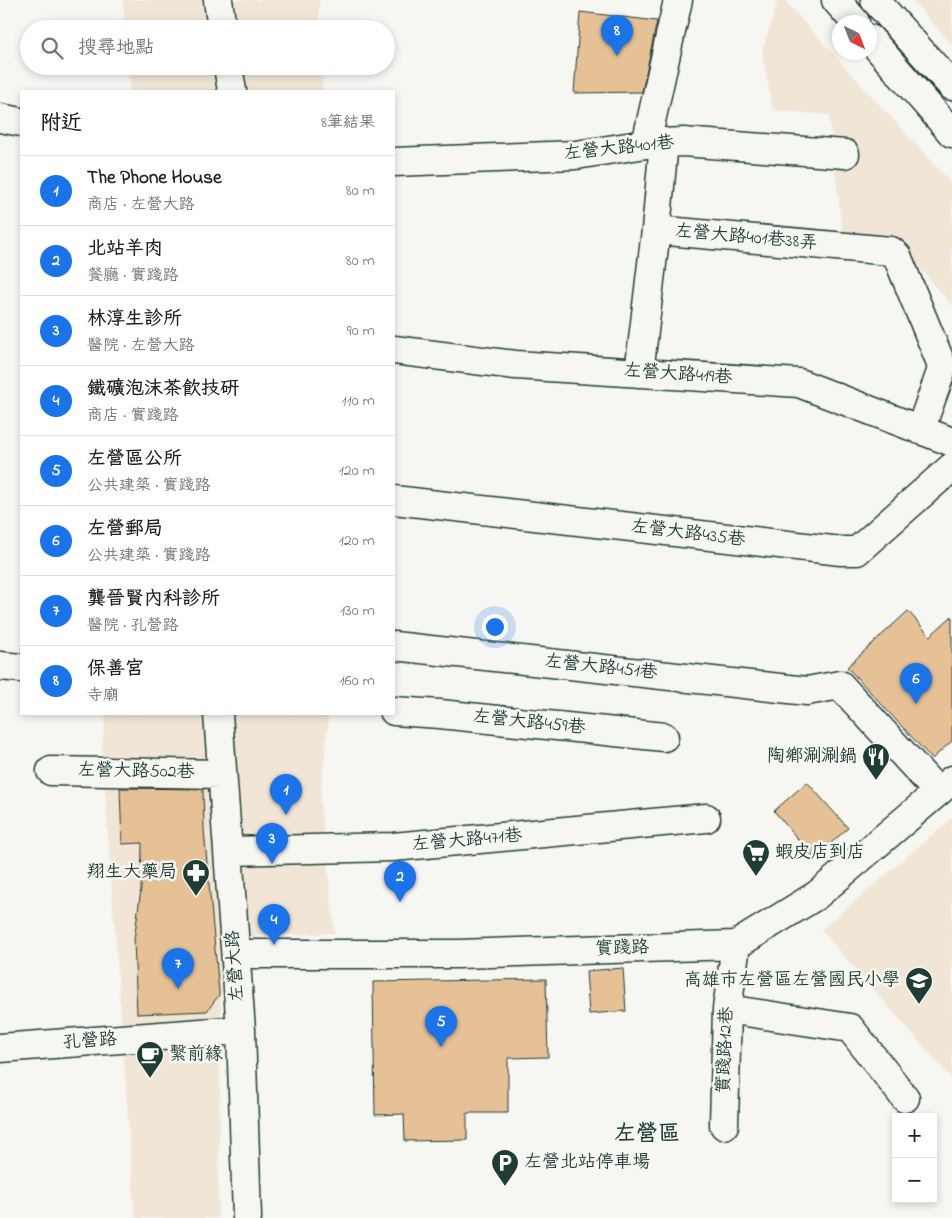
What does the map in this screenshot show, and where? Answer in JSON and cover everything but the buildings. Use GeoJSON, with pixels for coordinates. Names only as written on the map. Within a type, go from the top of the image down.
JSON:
{"type":"FeatureCollection","features":[{"type":"Feature","properties":{"kind":"street"},"geometry":{"type":"LineString","coordinates":[[218,0],[221,20]]}},
{"type":"Feature","properties":{"kind":"street","name":"左營大路401巷38弄"},"geometry":{"type":"LineString","coordinates":[[678,0],[655,144],[656,230],[892,251],[897,256],[941,362],[941,372],[920,430]]}},
{"type":"Feature","properties":{"kind":"street"},"geometry":{"type":"LineString","coordinates":[[836,0],[849,15]]}},
{"type":"Feature","properties":{"kind":"street"},"geometry":{"type":"LineString","coordinates":[[875,0],[952,86]]}},
{"type":"Feature","properties":{"kind":"street"},"geometry":{"type":"LineString","coordinates":[[877,47],[952,133]]}},
{"type":"Feature","properties":{"kind":"street"},"geometry":{"type":"LineString","coordinates":[[229,75],[232,90]]}},
{"type":"Feature","properties":{"kind":"street"},"geometry":{"type":"LineString","coordinates":[[0,118],[20,122]]}},
{"type":"Feature","properties":{"kind":"street","name":"左營大路401巷"},"geometry":{"type":"LineString","coordinates":[[395,162],[576,155],[683,142],[845,154]]}},
{"type":"Feature","properties":{"kind":"street"},"geometry":{"type":"LineString","coordinates":[[639,373],[656,230]]}},
{"type":"Feature","properties":{"kind":"street","name":"左營大路419巷"},"geometry":{"type":"LineString","coordinates":[[395,350],[516,365],[799,383],[952,442]]}},
{"type":"Feature","properties":{"kind":"street","name":"左營大路435巷"},"geometry":{"type":"LineString","coordinates":[[395,500],[841,551],[857,551],[952,467]]}},
{"type":"Feature","properties":{"kind":"street","name":"左營大路451巷"},"geometry":{"type":"LineString","coordinates":[[395,646],[807,691],[840,685],[945,786]]}},
{"type":"Feature","properties":{"kind":"street"},"geometry":{"type":"LineString","coordinates":[[0,666],[20,668]]}},
{"type":"Feature","properties":{"kind":"street","name":"左營大路459巷"},"geometry":{"type":"LineString","coordinates":[[395,711],[664,737]]}},
{"type":"Feature","properties":{"kind":"street","name":"左營大路"},"geometry":{"type":"LineString","coordinates":[[218,715],[241,1030],[247,1218]]}},
{"type":"Feature","properties":{"kind":"street","name":"左營大路502巷"},"geometry":{"type":"LineString","coordinates":[[51,771],[222,774]]}},
{"type":"Feature","properties":{"kind":"street","name":"實踐路"},"geometry":{"type":"LineString","coordinates":[[236,954],[458,954],[736,945],[818,895],[945,786]]}},
{"type":"Feature","properties":{"kind":"street","name":"左營大路471巷"},"geometry":{"type":"LineString","coordinates":[[228,851],[393,847],[706,818]]}},
{"type":"Feature","properties":{"kind":"street","name":"實踐路12巷"},"geometry":{"type":"LineString","coordinates":[[724,1125],[727,1009],[736,945]]}},
{"type":"Feature","properties":{"kind":"street"},"geometry":{"type":"LineString","coordinates":[[727,1009],[850,1028],[905,1098]]}},
{"type":"Feature","properties":{"kind":"street","name":"孔營路"},"geometry":{"type":"LineString","coordinates":[[0,1048],[241,1030]]}},
{"type":"Feature","properties":{"kind":"shaded area"},"geometry":{"type":"Polygon","coordinates":[[[123,0],[319,0],[319,20],[124,20],[123,0]]]}},
{"type":"Feature","properties":{"kind":"shaded area"},"geometry":{"type":"Polygon","coordinates":[[[778,0],[784,0],[832,53],[832,60],[839,60],[952,184],[952,306],[906,252],[842,230],[829,115],[773,110],[762,52],[778,0]]]}},
{"type":"Feature","properties":{"kind":"shaded area"},"geometry":{"type":"Polygon","coordinates":[[[912,0],[952,0],[952,45],[912,0]]]}},
{"type":"Feature","properties":{"kind":"shaded area"},"geometry":{"type":"Polygon","coordinates":[[[129,75],[322,75],[323,90],[130,90],[129,75]]]}},
{"type":"Feature","properties":{"kind":"shaded area"},"geometry":{"type":"Polygon","coordinates":[[[106,715],[329,715],[320,801],[335,933],[222,938],[218,1218],[135,1218],[102,747],[106,715]]]}},
{"type":"Feature","properties":{"kind":"shaded area","name":"高雄市左營區左營國民小學"},"geometry":{"type":"Polygon","coordinates":[[[952,818],[952,1079],[821,930],[952,818]]]}},
{"type":"Feature","properties":{"kind":"place","name":"保善宮"},"geometry":{"type":"Point","coordinates":[617,56]}},
{"type":"Feature","properties":{"kind":"place","name":"左營郵局"},"geometry":{"type":"Point","coordinates":[916,704]}},
{"type":"Feature","properties":{"kind":"place","name":"陶鄉涮涮鍋"},"geometry":{"type":"Point","coordinates":[876,781]}},
{"type":"Feature","properties":{"kind":"place","name":"The Phone House"},"geometry":{"type":"Point","coordinates":[286,815]}},
{"type":"Feature","properties":{"kind":"place","name":"林淳生診所"},"geometry":{"type":"Point","coordinates":[272,864]}},
{"type":"Feature","properties":{"kind":"place","name":"蝦皮店到店"},"geometry":{"type":"Point","coordinates":[756,877]}},
{"type":"Feature","properties":{"kind":"place","name":"翔生大藥局"},"geometry":{"type":"Point","coordinates":[196,897]}},
{"type":"Feature","properties":{"kind":"place","name":"北站羊肉"},"geometry":{"type":"Point","coordinates":[400,902]}},
{"type":"Feature","properties":{"kind":"place","name":"鐵礦泡沫茶飲技研"},"geometry":{"type":"Point","coordinates":[274,945]}},
{"type":"Feature","properties":{"kind":"place","name":"龔晉賢內科診所"},"geometry":{"type":"Point","coordinates":[178,989]}},
{"type":"Feature","properties":{"kind":"place","name":"高雄市左營區左營國民小學"},"geometry":{"type":"Point","coordinates":[919,1005]}},
{"type":"Feature","properties":{"kind":"place","name":"左營區公所"},"geometry":{"type":"Point","coordinates":[441,1047]}},
{"type":"Feature","properties":{"kind":"place","name":"繫前緣"},"geometry":{"type":"Point","coordinates":[150,1079]}},
{"type":"Feature","properties":{"kind":"place","name":"左營北站停車場"},"geometry":{"type":"Point","coordinates":[505,1187]}},
{"type":"Feature","properties":{"kind":"district","name":"左營區"},"geometry":{"type":"Point","coordinates":[647,1135]}}]}
